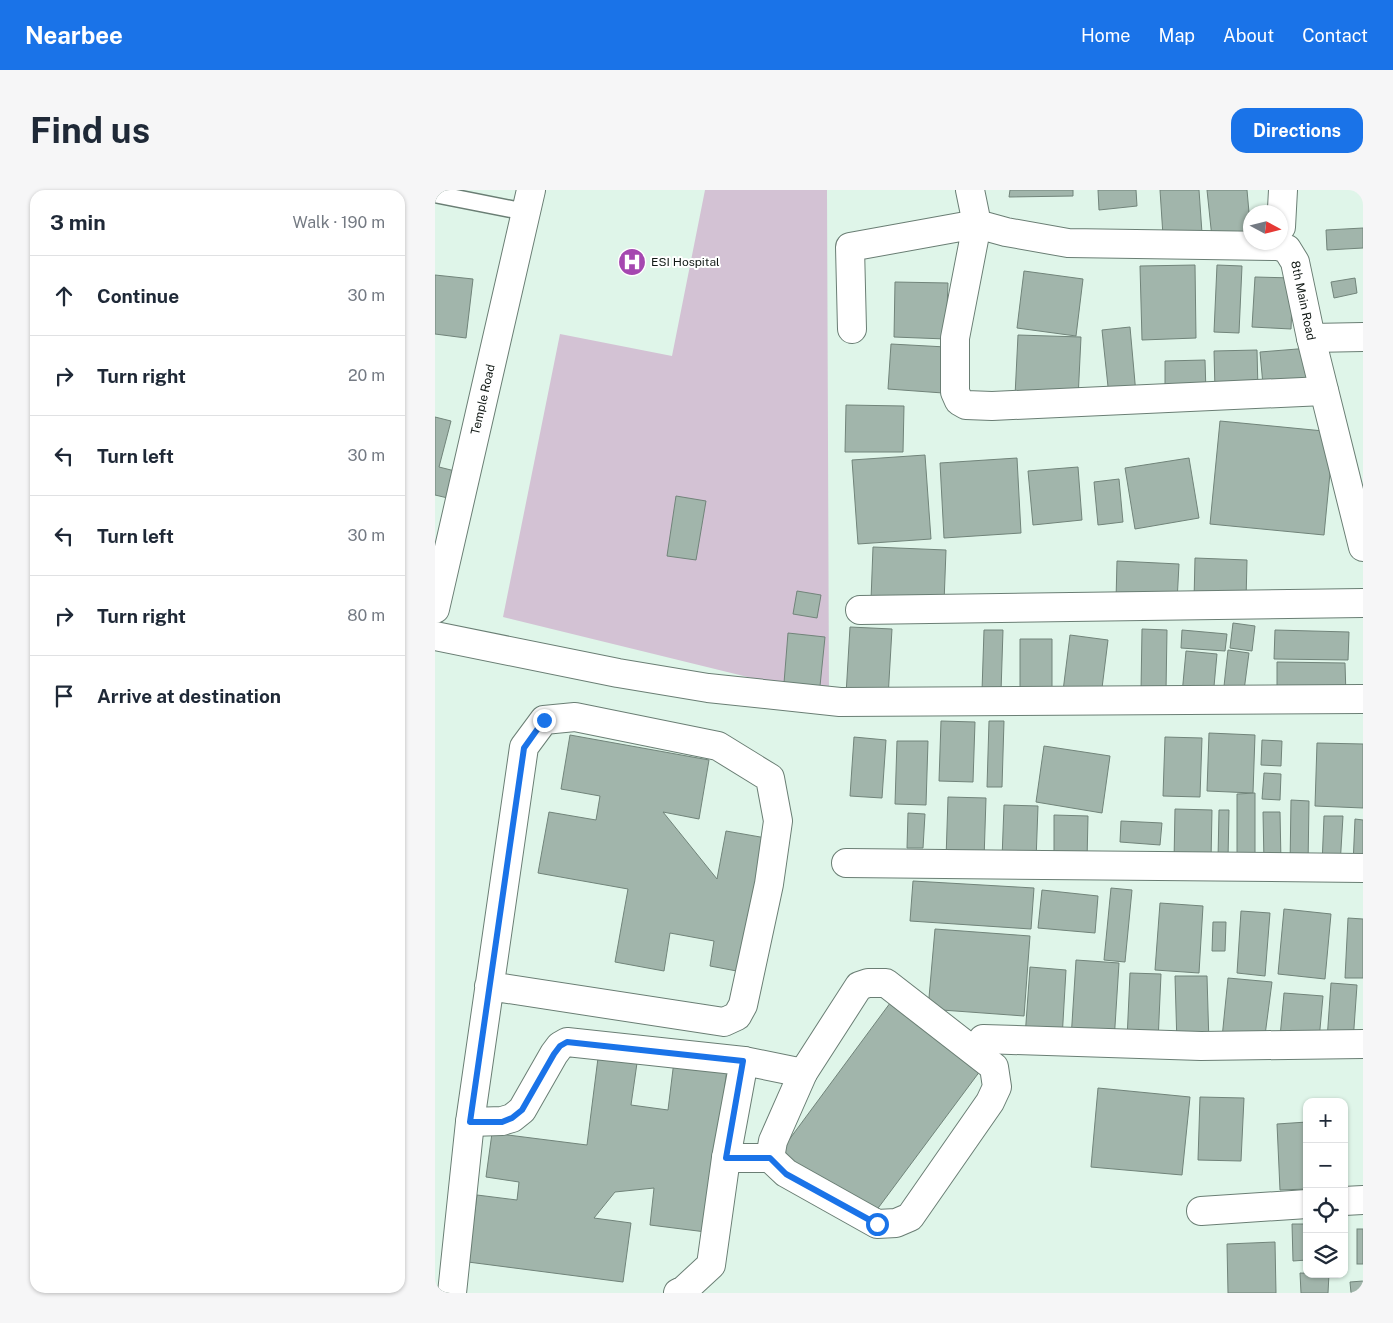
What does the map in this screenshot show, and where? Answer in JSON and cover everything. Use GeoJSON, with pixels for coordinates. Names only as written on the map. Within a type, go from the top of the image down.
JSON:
{"type":"FeatureCollection","features":[{"type":"Feature","properties":{"kind":"street"},"geometry":{"type":"LineString","coordinates":[[970,190],[977,224],[955,338],[955,392],[959,401],[966,405],[992,406],[1324,391]]}},
{"type":"Feature","properties":{"kind":"street"},"geometry":{"type":"LineString","coordinates":[[1282,205],[1283,190]]}},
{"type":"Feature","properties":{"kind":"street","name":"Temple Road"},"geometry":{"type":"LineString","coordinates":[[435,609],[528,201]]}},
{"type":"Feature","properties":{"kind":"street"},"geometry":{"type":"LineString","coordinates":[[852,330],[849,247],[977,224],[1006,232],[1068,243],[1243,239]]}},
{"type":"Feature","properties":{"kind":"street","name":"8th Main Road"},"geometry":{"type":"LineString","coordinates":[[1288,250],[1295,262],[1311,338],[1363,547]]}},
{"type":"Feature","properties":{"kind":"street"},"geometry":{"type":"LineString","coordinates":[[1311,338],[1363,337]]}},
{"type":"Feature","properties":{"kind":"street"},"geometry":{"type":"LineString","coordinates":[[861,610],[1363,604]]}},
{"type":"Feature","properties":{"kind":"street"},"geometry":{"type":"LineString","coordinates":[[435,636],[617,673],[708,688],[840,702],[1363,699]]}},
{"type":"Feature","properties":{"kind":"street"},"geometry":{"type":"LineString","coordinates":[[452,1293],[470,1122],[489,986],[524,748],[544,720],[575,717],[718,746],[770,778],[778,821],[771,875],[743,1005],[737,1016],[724,1022],[489,986]]}},
{"type":"Feature","properties":{"kind":"street"},"geometry":{"type":"LineString","coordinates":[[846,863],[1363,868]]}},
{"type":"Feature","properties":{"kind":"street"},"geometry":{"type":"LineString","coordinates":[[726,1158],[770,1158],[786,1174],[877,1224],[895,1223],[910,1216],[990,1102],[997,1087],[994,1067],[886,983],[868,983],[859,986],[803,1073],[773,1141],[770,1158]]}},
{"type":"Feature","properties":{"kind":"street"},"geometry":{"type":"LineString","coordinates":[[983,1038],[1201,1046],[1363,1044]]}},
{"type":"Feature","properties":{"kind":"street"},"geometry":{"type":"LineString","coordinates":[[470,1122],[502,1122],[512,1118],[522,1110],[554,1054],[560,1046],[567,1042],[743,1061],[803,1073]]}},
{"type":"Feature","properties":{"kind":"street"},"geometry":{"type":"LineString","coordinates":[[678,1293],[684,1290],[711,1265],[726,1158],[743,1061]]}},
{"type":"Feature","properties":{"kind":"street"},"geometry":{"type":"LineString","coordinates":[[1348,1201],[1363,1200]]}},
{"type":"Feature","properties":{"kind":"street"},"geometry":{"type":"LineString","coordinates":[[1201,1212],[1303,1204]]}},
{"type":"Feature","properties":{"kind":"lane"},"geometry":{"type":"LineString","coordinates":[[435,194],[528,201]]}},
{"type":"Feature","properties":{"kind":"shaded area"},"geometry":{"type":"Polygon","coordinates":[[[705,190],[827,190],[829,697],[503,617],[560,334],[672,356],[705,190]]]}},
{"type":"Feature","properties":{"kind":"building"},"geometry":{"type":"Polygon","coordinates":[[[1010,190],[1073,190],[1073,196],[1009,197],[1010,190]]]}},
{"type":"Feature","properties":{"kind":"building"},"geometry":{"type":"Polygon","coordinates":[[[1098,190],[1136,190],[1137,206],[1099,210],[1098,190]]]}},
{"type":"Feature","properties":{"kind":"building"},"geometry":{"type":"Polygon","coordinates":[[[1160,190],[1199,190],[1202,233],[1163,236],[1160,190]]]}},
{"type":"Feature","properties":{"kind":"building"},"geometry":{"type":"Polygon","coordinates":[[[1207,190],[1247,190],[1248,205],[1243,205],[1243,236],[1212,238],[1207,190]]]}},
{"type":"Feature","properties":{"kind":"building"},"geometry":{"type":"Polygon","coordinates":[[[1363,228],[1363,248],[1327,250],[1326,230],[1363,228]]]}},
{"type":"Feature","properties":{"kind":"building"},"geometry":{"type":"Polygon","coordinates":[[[1195,265],[1196,338],[1142,340],[1140,266],[1195,265]]]}},
{"type":"Feature","properties":{"kind":"building"},"geometry":{"type":"Polygon","coordinates":[[[1217,265],[1242,266],[1239,333],[1214,332],[1217,265]]]}},
{"type":"Feature","properties":{"kind":"building"},"geometry":{"type":"Polygon","coordinates":[[[1024,271],[1083,279],[1076,336],[1017,328],[1024,271]]]}},
{"type":"Feature","properties":{"kind":"building"},"geometry":{"type":"Polygon","coordinates":[[[435,275],[473,279],[466,338],[435,334],[435,275]]]}},
{"type":"Feature","properties":{"kind":"building"},"geometry":{"type":"Polygon","coordinates":[[[1255,277],[1293,278],[1291,329],[1252,327],[1255,277]]]}},
{"type":"Feature","properties":{"kind":"building"},"geometry":{"type":"Polygon","coordinates":[[[1355,278],[1357,293],[1334,298],[1331,282],[1355,278]]]}},
{"type":"Feature","properties":{"kind":"building"},"geometry":{"type":"Polygon","coordinates":[[[895,282],[948,283],[946,339],[894,337],[895,282]]]}},
{"type":"Feature","properties":{"kind":"building"},"geometry":{"type":"Polygon","coordinates":[[[1130,327],[1136,394],[1109,396],[1102,330],[1130,327]]]}},
{"type":"Feature","properties":{"kind":"building"},"geometry":{"type":"Polygon","coordinates":[[[1018,335],[1081,337],[1078,399],[1015,396],[1018,335]]]}},
{"type":"Feature","properties":{"kind":"building"},"geometry":{"type":"Polygon","coordinates":[[[891,344],[946,347],[943,393],[888,389],[891,344]]]}},
{"type":"Feature","properties":{"kind":"building"},"geometry":{"type":"Polygon","coordinates":[[[1310,348],[1313,380],[1263,385],[1260,352],[1310,348]]]}},
{"type":"Feature","properties":{"kind":"building"},"geometry":{"type":"Polygon","coordinates":[[[1257,350],[1258,390],[1215,391],[1214,351],[1257,350]]]}},
{"type":"Feature","properties":{"kind":"building"},"geometry":{"type":"Polygon","coordinates":[[[1205,360],[1206,393],[1165,395],[1165,361],[1205,360]]]}},
{"type":"Feature","properties":{"kind":"building"},"geometry":{"type":"Polygon","coordinates":[[[846,405],[904,406],[903,452],[845,452],[846,405]]]}},
{"type":"Feature","properties":{"kind":"building"},"geometry":{"type":"Polygon","coordinates":[[[435,417],[451,421],[439,467],[459,472],[452,499],[435,495],[435,417]]]}},
{"type":"Feature","properties":{"kind":"building"},"geometry":{"type":"Polygon","coordinates":[[[1220,421],[1334,432],[1324,535],[1210,524],[1220,421]]]}},
{"type":"Feature","properties":{"kind":"building"},"geometry":{"type":"Polygon","coordinates":[[[925,455],[931,539],[858,544],[852,460],[925,455]]]}},
{"type":"Feature","properties":{"kind":"building"},"geometry":{"type":"Polygon","coordinates":[[[1017,458],[1021,533],[944,538],[940,463],[1017,458]]]}},
{"type":"Feature","properties":{"kind":"building"},"geometry":{"type":"Polygon","coordinates":[[[1189,458],[1199,518],[1135,529],[1125,468],[1189,458]]]}},
{"type":"Feature","properties":{"kind":"building"},"geometry":{"type":"Polygon","coordinates":[[[1078,467],[1082,520],[1033,525],[1028,471],[1078,467]]]}},
{"type":"Feature","properties":{"kind":"building"},"geometry":{"type":"Polygon","coordinates":[[[1119,479],[1123,522],[1098,525],[1094,482],[1119,479]]]}},
{"type":"Feature","properties":{"kind":"building"},"geometry":{"type":"Polygon","coordinates":[[[676,496],[706,501],[696,560],[667,556],[676,496]]]}},
{"type":"Feature","properties":{"kind":"building"},"geometry":{"type":"Polygon","coordinates":[[[873,547],[946,550],[944,603],[871,600],[873,547]]]}},
{"type":"Feature","properties":{"kind":"building"},"geometry":{"type":"Polygon","coordinates":[[[1195,558],[1247,560],[1246,601],[1194,600],[1195,558]]]}},
{"type":"Feature","properties":{"kind":"building"},"geometry":{"type":"Polygon","coordinates":[[[1117,561],[1179,564],[1177,602],[1116,600],[1117,561]]]}},
{"type":"Feature","properties":{"kind":"building"},"geometry":{"type":"Polygon","coordinates":[[[797,591],[821,595],[817,618],[793,614],[797,591]]]}},
{"type":"Feature","properties":{"kind":"building"},"geometry":{"type":"Polygon","coordinates":[[[1233,623],[1255,626],[1252,651],[1230,648],[1233,623]]]}},
{"type":"Feature","properties":{"kind":"building"},"geometry":{"type":"Polygon","coordinates":[[[850,627],[892,629],[888,698],[846,695],[850,627]]]}},
{"type":"Feature","properties":{"kind":"building"},"geometry":{"type":"Polygon","coordinates":[[[1142,629],[1167,630],[1166,691],[1141,691],[1142,629]]]}},
{"type":"Feature","properties":{"kind":"building"},"geometry":{"type":"Polygon","coordinates":[[[984,630],[1003,630],[1001,692],[982,691],[984,630]]]}},
{"type":"Feature","properties":{"kind":"building"},"geometry":{"type":"Polygon","coordinates":[[[1182,630],[1227,634],[1225,651],[1181,648],[1182,630]]]}},
{"type":"Feature","properties":{"kind":"building"},"geometry":{"type":"Polygon","coordinates":[[[1275,630],[1349,632],[1348,660],[1274,659],[1275,630]]]}},
{"type":"Feature","properties":{"kind":"building"},"geometry":{"type":"Polygon","coordinates":[[[788,633],[825,637],[820,686],[784,683],[788,633]]]}},
{"type":"Feature","properties":{"kind":"building"},"geometry":{"type":"Polygon","coordinates":[[[1070,635],[1108,640],[1101,696],[1063,691],[1070,635]]]}},
{"type":"Feature","properties":{"kind":"building"},"geometry":{"type":"Polygon","coordinates":[[[1020,639],[1052,639],[1052,692],[1020,693],[1020,639]]]}},
{"type":"Feature","properties":{"kind":"building"},"geometry":{"type":"Polygon","coordinates":[[[1228,650],[1249,653],[1243,698],[1223,695],[1228,650]]]}},
{"type":"Feature","properties":{"kind":"building"},"geometry":{"type":"Polygon","coordinates":[[[1186,651],[1217,654],[1213,697],[1182,694],[1186,651]]]}},
{"type":"Feature","properties":{"kind":"building"},"geometry":{"type":"Polygon","coordinates":[[[1277,662],[1345,663],[1346,696],[1277,696],[1277,662]]]}},
{"type":"Feature","properties":{"kind":"building"},"geometry":{"type":"Polygon","coordinates":[[[941,721],[975,722],[973,782],[939,781],[941,721]]]}},
{"type":"Feature","properties":{"kind":"building"},"geometry":{"type":"Polygon","coordinates":[[[989,721],[1004,721],[1002,787],[987,787],[989,721]]]}},
{"type":"Feature","properties":{"kind":"building"},"geometry":{"type":"Polygon","coordinates":[[[1209,733],[1255,735],[1253,793],[1207,791],[1209,733]]]}},
{"type":"Feature","properties":{"kind":"building"},"geometry":{"type":"Polygon","coordinates":[[[570,735],[709,760],[699,819],[663,812],[717,879],[726,831],[766,838],[742,972],[710,966],[714,941],[670,933],[664,971],[615,962],[628,889],[538,873],[549,812],[596,820],[600,796],[561,789],[570,735]]]}},
{"type":"Feature","properties":{"kind":"building"},"geometry":{"type":"Polygon","coordinates":[[[854,737],[886,740],[882,798],[850,796],[854,737]]]}},
{"type":"Feature","properties":{"kind":"building"},"geometry":{"type":"Polygon","coordinates":[[[1165,737],[1202,738],[1200,797],[1163,796],[1165,737]]]}},
{"type":"Feature","properties":{"kind":"building"},"geometry":{"type":"Polygon","coordinates":[[[1262,740],[1282,741],[1281,766],[1261,765],[1262,740]]]}},
{"type":"Feature","properties":{"kind":"building"},"geometry":{"type":"Polygon","coordinates":[[[897,741],[928,741],[926,805],[895,804],[897,741]]]}},
{"type":"Feature","properties":{"kind":"building"},"geometry":{"type":"Polygon","coordinates":[[[1317,743],[1363,744],[1363,808],[1315,806],[1317,743]]]}},
{"type":"Feature","properties":{"kind":"building"},"geometry":{"type":"Polygon","coordinates":[[[1044,746],[1110,756],[1102,813],[1036,802],[1044,746]]]}},
{"type":"Feature","properties":{"kind":"building"},"geometry":{"type":"Polygon","coordinates":[[[1264,773],[1281,774],[1280,800],[1262,799],[1264,773]]]}},
{"type":"Feature","properties":{"kind":"building"},"geometry":{"type":"Polygon","coordinates":[[[1255,793],[1255,858],[1237,858],[1237,794],[1255,793]]]}},
{"type":"Feature","properties":{"kind":"building"},"geometry":{"type":"Polygon","coordinates":[[[948,797],[986,798],[984,860],[946,859],[948,797]]]}},
{"type":"Feature","properties":{"kind":"building"},"geometry":{"type":"Polygon","coordinates":[[[1291,800],[1309,801],[1308,866],[1290,866],[1291,800]]]}},
{"type":"Feature","properties":{"kind":"building"},"geometry":{"type":"Polygon","coordinates":[[[1004,805],[1038,806],[1036,861],[1002,859],[1004,805]]]}},
{"type":"Feature","properties":{"kind":"building"},"geometry":{"type":"Polygon","coordinates":[[[1175,809],[1212,810],[1211,861],[1174,861],[1175,809]]]}},
{"type":"Feature","properties":{"kind":"building"},"geometry":{"type":"Polygon","coordinates":[[[1219,810],[1229,810],[1228,859],[1218,859],[1219,810]]]}},
{"type":"Feature","properties":{"kind":"building"},"geometry":{"type":"Polygon","coordinates":[[[1263,812],[1280,812],[1281,862],[1264,863],[1263,812]]]}},
{"type":"Feature","properties":{"kind":"building"},"geometry":{"type":"Polygon","coordinates":[[[908,813],[925,814],[923,848],[907,848],[908,813]]]}},
{"type":"Feature","properties":{"kind":"building"},"geometry":{"type":"Polygon","coordinates":[[[1054,815],[1088,816],[1087,861],[1054,861],[1054,815]]]}},
{"type":"Feature","properties":{"kind":"building"},"geometry":{"type":"Polygon","coordinates":[[[1324,816],[1343,816],[1340,866],[1322,865],[1324,816]]]}},
{"type":"Feature","properties":{"kind":"building"},"geometry":{"type":"Polygon","coordinates":[[[1355,819],[1363,820],[1363,866],[1353,865],[1355,819]]]}},
{"type":"Feature","properties":{"kind":"building"},"geometry":{"type":"Polygon","coordinates":[[[1121,821],[1162,823],[1160,845],[1120,842],[1121,821]]]}},
{"type":"Feature","properties":{"kind":"building"},"geometry":{"type":"Polygon","coordinates":[[[913,881],[1034,888],[1031,929],[910,921],[913,881]]]}},
{"type":"Feature","properties":{"kind":"building"},"geometry":{"type":"Polygon","coordinates":[[[1111,888],[1132,890],[1125,962],[1104,960],[1111,888]]]}},
{"type":"Feature","properties":{"kind":"building"},"geometry":{"type":"Polygon","coordinates":[[[1042,890],[1098,896],[1095,933],[1038,928],[1042,890]]]}},
{"type":"Feature","properties":{"kind":"building"},"geometry":{"type":"Polygon","coordinates":[[[1160,903],[1203,906],[1199,973],[1155,970],[1160,903]]]}},
{"type":"Feature","properties":{"kind":"building"},"geometry":{"type":"Polygon","coordinates":[[[1284,909],[1331,914],[1325,979],[1278,974],[1284,909]]]}},
{"type":"Feature","properties":{"kind":"building"},"geometry":{"type":"Polygon","coordinates":[[[1241,911],[1270,913],[1265,976],[1237,973],[1241,911]]]}},
{"type":"Feature","properties":{"kind":"building"},"geometry":{"type":"Polygon","coordinates":[[[1348,918],[1363,919],[1363,978],[1345,978],[1348,918]]]}},
{"type":"Feature","properties":{"kind":"building"},"geometry":{"type":"Polygon","coordinates":[[[1213,922],[1226,922],[1225,951],[1212,951],[1213,922]]]}},
{"type":"Feature","properties":{"kind":"building"},"geometry":{"type":"Polygon","coordinates":[[[935,929],[1030,936],[1024,1016],[928,1009],[935,929]]]}},
{"type":"Feature","properties":{"kind":"building"},"geometry":{"type":"Polygon","coordinates":[[[1076,960],[1119,963],[1114,1042],[1071,1039],[1076,960]]]}},
{"type":"Feature","properties":{"kind":"building"},"geometry":{"type":"Polygon","coordinates":[[[1030,967],[1066,970],[1062,1039],[1025,1037],[1030,967]]]}},
{"type":"Feature","properties":{"kind":"building"},"geometry":{"type":"Polygon","coordinates":[[[1130,973],[1161,974],[1158,1042],[1127,1040],[1130,973]]]}},
{"type":"Feature","properties":{"kind":"building"},"geometry":{"type":"Polygon","coordinates":[[[1175,976],[1207,976],[1209,1044],[1177,1045],[1175,976]]]}},
{"type":"Feature","properties":{"kind":"building"},"geometry":{"type":"Polygon","coordinates":[[[1228,978],[1272,982],[1264,1043],[1222,1038],[1228,978]]]}},
{"type":"Feature","properties":{"kind":"building"},"geometry":{"type":"Polygon","coordinates":[[[1331,983],[1357,985],[1353,1042],[1327,1040],[1331,983]]]}},
{"type":"Feature","properties":{"kind":"building"},"geometry":{"type":"Polygon","coordinates":[[[1284,993],[1323,996],[1319,1040],[1280,1037],[1284,993]]]}},
{"type":"Feature","properties":{"kind":"building"},"geometry":{"type":"Polygon","coordinates":[[[896,995],[986,1063],[870,1219],[780,1152],[896,995]]]}},
{"type":"Feature","properties":{"kind":"building"},"geometry":{"type":"Polygon","coordinates":[[[598,1058],[637,1063],[631,1105],[668,1110],[674,1061],[727,1069],[706,1232],[650,1225],[654,1188],[615,1192],[594,1218],[631,1223],[623,1282],[468,1262],[477,1195],[517,1200],[519,1182],[486,1177],[492,1133],[587,1145],[598,1058]]]}},
{"type":"Feature","properties":{"kind":"building"},"geometry":{"type":"Polygon","coordinates":[[[1098,1088],[1190,1097],[1182,1175],[1091,1167],[1098,1088]]]}},
{"type":"Feature","properties":{"kind":"building"},"geometry":{"type":"Polygon","coordinates":[[[1200,1097],[1244,1098],[1241,1161],[1198,1160],[1200,1097]]]}},
{"type":"Feature","properties":{"kind":"building"},"geometry":{"type":"Polygon","coordinates":[[[1303,1122],[1303,1189],[1280,1190],[1277,1124],[1303,1122]]]}},
{"type":"Feature","properties":{"kind":"building"},"geometry":{"type":"Polygon","coordinates":[[[1292,1224],[1303,1224],[1303,1260],[1293,1261],[1292,1224]]]}},
{"type":"Feature","properties":{"kind":"building"},"geometry":{"type":"Polygon","coordinates":[[[1357,1229],[1363,1229],[1363,1264],[1357,1264],[1357,1229]]]}},
{"type":"Feature","properties":{"kind":"building"},"geometry":{"type":"Polygon","coordinates":[[[1275,1242],[1276,1293],[1228,1293],[1227,1244],[1275,1242]]]}},
{"type":"Feature","properties":{"kind":"building"},"geometry":{"type":"Polygon","coordinates":[[[1300,1273],[1303,1273],[1303,1278],[1329,1278],[1328,1293],[1301,1293],[1300,1273]]]}},
{"type":"Feature","properties":{"kind":"building"},"geometry":{"type":"Polygon","coordinates":[[[1363,1281],[1363,1293],[1351,1293],[1350,1282],[1363,1281]]]}},
{"type":"Feature","properties":{"kind":"place","name":"ESI Hospital"},"geometry":{"type":"Point","coordinates":[632,262]}},
{"type":"Feature","properties":{"kind":"route"},"geometry":{"type":"LineString","coordinates":[[544,720],[524,748],[470,1122],[502,1122],[512,1118],[522,1110],[554,1054],[560,1046],[567,1042],[743,1061],[726,1158],[770,1158],[786,1174],[877,1224]]}}]}
